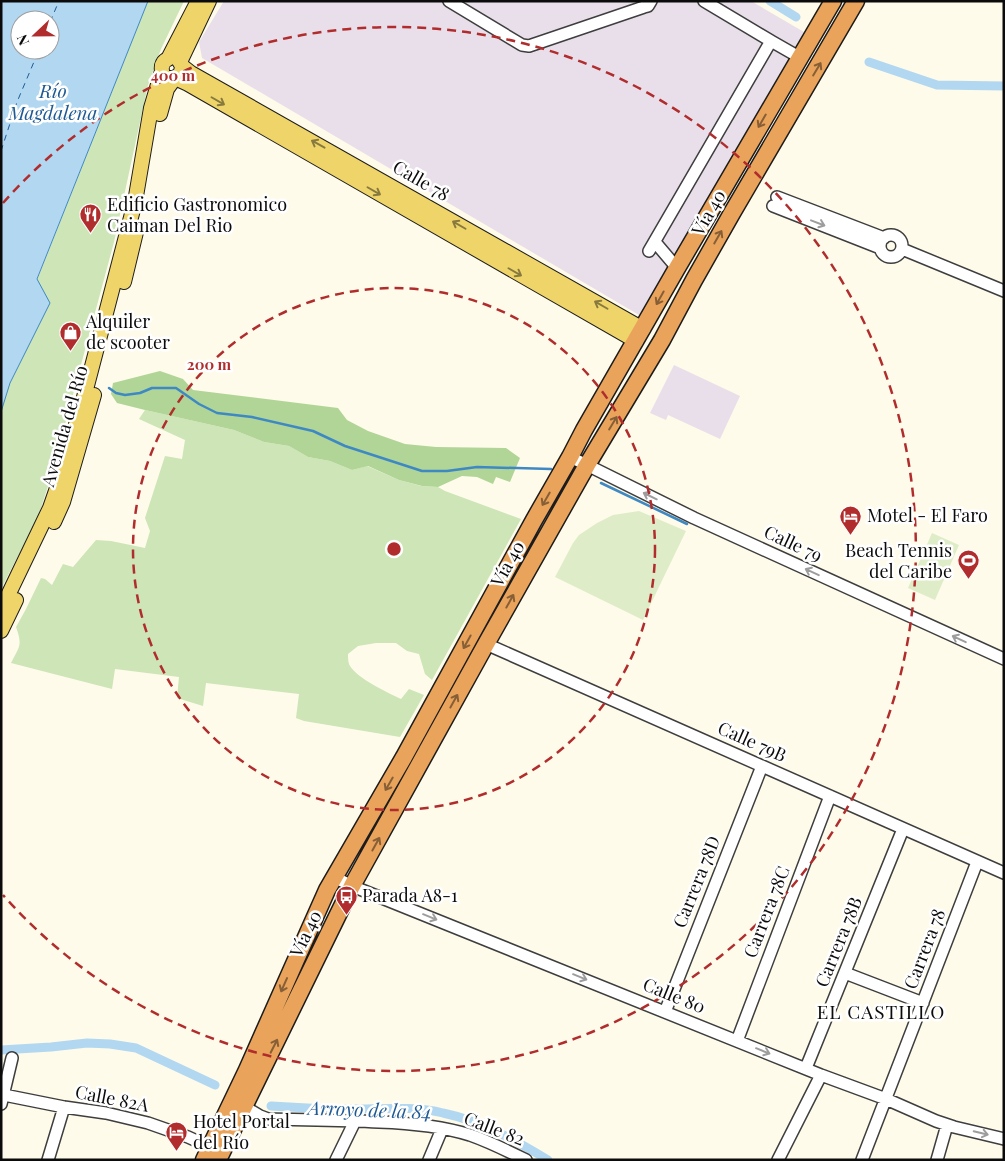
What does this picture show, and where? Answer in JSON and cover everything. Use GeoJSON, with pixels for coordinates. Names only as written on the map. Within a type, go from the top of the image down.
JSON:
{"type":"FeatureCollection","features":[{"type":"Feature","properties":{"kind":"highway","name":"Vía 40"},"geometry":{"type":"LineString","coordinates":[[211,1156],[228,1108],[334,877],[408,750],[584,430],[640,335],[673,265],[786,78],[795,55],[833,1]]}},
{"type":"Feature","properties":{"kind":"highway","name":"Vía 40"},"geometry":{"type":"LineString","coordinates":[[211,1156],[243,1106],[352,886],[486,644],[856,1]]}},
{"type":"Feature","properties":{"kind":"highway"},"geometry":{"type":"LineString","coordinates":[[786,78],[805,89]]}},
{"type":"Feature","properties":{"kind":"highway"},"geometry":{"type":"LineString","coordinates":[[673,265],[694,280]]}},
{"type":"Feature","properties":{"kind":"highway"},"geometry":{"type":"LineString","coordinates":[[408,750],[423,757]]}},
{"type":"Feature","properties":{"kind":"main road","name":"Avenida del Río"},"geometry":{"type":"LineString","coordinates":[[1,610],[58,488],[83,401],[135,202],[151,108],[179,71],[198,1]]}},
{"type":"Feature","properties":{"kind":"main road","name":"Avenida del Río"},"geometry":{"type":"LineString","coordinates":[[1,631],[66,494],[89,416],[132,252],[164,97],[179,71],[189,43],[209,1]]}},
{"type":"Feature","properties":{"kind":"main road"},"geometry":{"type":"LineString","coordinates":[[179,71],[191,66],[189,43]]}},
{"type":"Feature","properties":{"kind":"main road","name":"Calle 78"},"geometry":{"type":"LineString","coordinates":[[179,71],[640,335]]}},
{"type":"Feature","properties":{"kind":"street"},"geometry":{"type":"LineString","coordinates":[[449,1],[522,45],[529,46],[648,6],[651,1]]}},
{"type":"Feature","properties":{"kind":"street"},"geometry":{"type":"LineString","coordinates":[[704,1],[795,55]]}},
{"type":"Feature","properties":{"kind":"street"},"geometry":{"type":"LineString","coordinates":[[673,265],[652,246],[771,41]]}},
{"type":"Feature","properties":{"kind":"street"},"geometry":{"type":"LineString","coordinates":[[775,201],[882,243]]}},
{"type":"Feature","properties":{"kind":"street"},"geometry":{"type":"LineString","coordinates":[[890,236],[897,237],[901,242],[902,249],[896,257],[889,257],[883,254],[882,243],[890,236]]}},
{"type":"Feature","properties":{"kind":"street"},"geometry":{"type":"LineString","coordinates":[[902,249],[1004,291]]}},
{"type":"Feature","properties":{"kind":"street","name":"Calle 79"},"geometry":{"type":"LineString","coordinates":[[570,457],[588,464],[702,522],[1004,659]]}},
{"type":"Feature","properties":{"kind":"street","name":"Calle 79B"},"geometry":{"type":"LineString","coordinates":[[486,644],[1004,873]]}},
{"type":"Feature","properties":{"kind":"street","name":"Carrera 78D"},"geometry":{"type":"LineString","coordinates":[[665,1012],[762,766]]}},
{"type":"Feature","properties":{"kind":"street","name":"Carrera 78C"},"geometry":{"type":"LineString","coordinates":[[737,1040],[830,796]]}},
{"type":"Feature","properties":{"kind":"street","name":"Carrera 78B"},"geometry":{"type":"LineString","coordinates":[[806,1068],[903,829]]}},
{"type":"Feature","properties":{"kind":"street","name":"Carrera 78"},"geometry":{"type":"LineString","coordinates":[[862,1160],[977,862]]}},
{"type":"Feature","properties":{"kind":"street","name":"Calle 80"},"geometry":{"type":"LineString","coordinates":[[334,877],[352,886],[947,1125],[1004,1139]]}},
{"type":"Feature","properties":{"kind":"street"},"geometry":{"type":"LineString","coordinates":[[845,973],[923,1003]]}},
{"type":"Feature","properties":{"kind":"street"},"geometry":{"type":"LineString","coordinates":[[3,1099],[12,1058]]}},
{"type":"Feature","properties":{"kind":"street"},"geometry":{"type":"LineString","coordinates":[[778,1160],[821,1075]]}},
{"type":"Feature","properties":{"kind":"street","name":"Calle 82A"},"geometry":{"type":"LineString","coordinates":[[3,1099],[106,1113],[148,1123],[188,1136],[211,1156]]}},
{"type":"Feature","properties":{"kind":"street","name":"Calle 82"},"geometry":{"type":"LineString","coordinates":[[243,1106],[268,1119],[355,1120],[411,1124],[442,1129],[469,1135],[526,1160]]}},
{"type":"Feature","properties":{"kind":"street"},"geometry":{"type":"LineString","coordinates":[[48,1160],[64,1108]]}},
{"type":"Feature","properties":{"kind":"street"},"geometry":{"type":"LineString","coordinates":[[336,1160],[355,1120]]}},
{"type":"Feature","properties":{"kind":"street"},"geometry":{"type":"LineString","coordinates":[[937,1160],[947,1125]]}},
{"type":"Feature","properties":{"kind":"street"},"geometry":{"type":"LineString","coordinates":[[429,1160],[442,1129]]}},
{"type":"Feature","properties":{"kind":"shaded area"},"geometry":{"type":"Polygon","coordinates":[[[224,1],[751,1],[804,32],[639,315],[202,58],[199,42],[224,1]]]}},
{"type":"Feature","properties":{"kind":"shaded area"},"geometry":{"type":"Polygon","coordinates":[[[674,365],[740,396],[720,439],[668,415],[666,420],[650,413],[674,365]]]}},
{"type":"Feature","properties":{"kind":"green space"},"geometry":{"type":"Polygon","coordinates":[[[148,1],[184,1],[161,49],[148,85],[114,242],[50,480],[38,517],[1,589],[1,412],[10,383],[22,359],[37,280],[148,1]]]}},
{"type":"Feature","properties":{"kind":"green space"},"geometry":{"type":"Polygon","coordinates":[[[160,371],[183,379],[193,390],[338,408],[347,420],[368,431],[405,444],[436,447],[506,448],[520,458],[510,482],[496,477],[493,484],[477,477],[462,476],[438,487],[422,486],[399,480],[368,466],[352,470],[330,461],[308,457],[289,446],[264,442],[234,430],[117,403],[111,394],[113,383],[160,371]]]}},
{"type":"Feature","properties":{"kind":"green space"},"geometry":{"type":"Polygon","coordinates":[[[145,410],[234,430],[264,442],[289,446],[308,457],[330,461],[352,470],[367,466],[399,480],[421,486],[438,487],[521,519],[432,680],[425,674],[419,654],[407,651],[396,643],[376,643],[358,646],[348,654],[349,665],[354,671],[381,689],[401,699],[409,689],[424,695],[400,737],[304,721],[296,718],[299,694],[206,683],[203,706],[177,698],[179,677],[115,669],[112,689],[11,663],[20,643],[16,627],[41,578],[52,585],[63,564],[73,567],[96,540],[145,548],[150,531],[145,518],[165,456],[182,459],[185,440],[139,419],[145,410]]]}},
{"type":"Feature","properties":{"kind":"green space"},"geometry":{"type":"Polygon","coordinates":[[[639,511],[686,531],[643,620],[555,577],[579,535],[613,515],[639,511]]]}},
{"type":"Feature","properties":{"kind":"green space"},"geometry":{"type":"Polygon","coordinates":[[[932,533],[959,545],[935,600],[908,588],[932,533]]]}},
{"type":"Feature","properties":{"kind":"water","name":"Río Magdalena"},"geometry":{"type":"Polygon","coordinates":[[[1,1],[148,1],[37,279],[50,303],[10,383],[1,412],[1,1]]]}},
{"type":"Feature","properties":{"kind":"waterway"},"geometry":{"type":"LineString","coordinates":[[770,1],[796,17]]}},
{"type":"Feature","properties":{"kind":"waterway"},"geometry":{"type":"LineString","coordinates":[[869,62],[937,85],[1004,86]]}},
{"type":"Feature","properties":{"kind":"waterway"},"geometry":{"type":"LineString","coordinates":[[109,388],[116,393],[125,395],[140,393],[152,388],[176,388],[199,404],[217,413],[252,417],[313,431],[345,446],[422,471],[447,471],[477,467],[551,469]]}},
{"type":"Feature","properties":{"kind":"waterway"},"geometry":{"type":"LineString","coordinates":[[601,483],[687,524]]}},
{"type":"Feature","properties":{"kind":"waterway","name":"Arroyo de la 84"},"geometry":{"type":"LineString","coordinates":[[1,1050],[87,1043],[136,1048],[215,1085]]}},
{"type":"Feature","properties":{"kind":"waterway","name":"Arroyo de la 84"},"geometry":{"type":"LineString","coordinates":[[271,1106],[432,1111],[457,1116],[484,1126],[510,1138],[548,1160]]}},
{"type":"Feature","properties":{"kind":"ferry route"},"geometry":{"type":"LineString","coordinates":[[55,10],[59,1]]}},
{"type":"Feature","properties":{"kind":"ferry route"},"geometry":{"type":"LineString","coordinates":[[1,151],[17,102],[35,60]]}},
{"type":"Feature","properties":{"kind":"place","name":"Edificio Gastronomico Caiman Del Rio"},"geometry":{"type":"Point","coordinates":[91,234]}},
{"type":"Feature","properties":{"kind":"place","name":"Alquiler de scooter"},"geometry":{"type":"Point","coordinates":[70,351]}},
{"type":"Feature","properties":{"kind":"place","name":"Motel - El Faro"},"geometry":{"type":"Point","coordinates":[851,535]}},
{"type":"Feature","properties":{"kind":"place","name":"Beach Tennis del Caribe"},"geometry":{"type":"Point","coordinates":[968,580]}},
{"type":"Feature","properties":{"kind":"place","name":"Parada A8-1"},"geometry":{"type":"Point","coordinates":[346,915]}},
{"type":"Feature","properties":{"kind":"place","name":"Hotel Portal del Río"},"geometry":{"type":"Point","coordinates":[177,1151]}},
{"type":"Feature","properties":{"kind":"district","name":"EL CASTILLO"},"geometry":{"type":"Point","coordinates":[881,1012]}}]}
